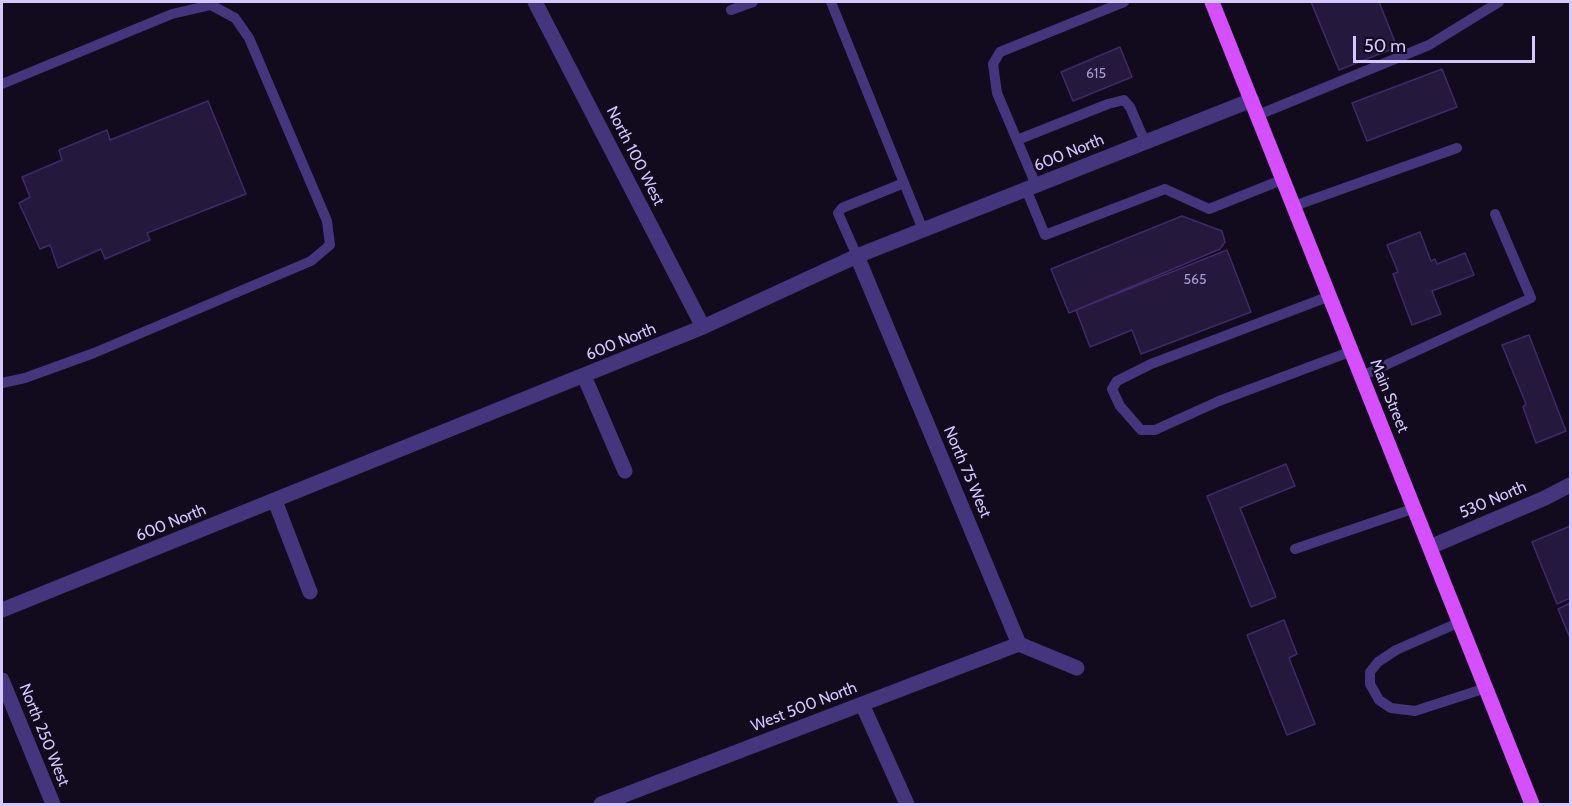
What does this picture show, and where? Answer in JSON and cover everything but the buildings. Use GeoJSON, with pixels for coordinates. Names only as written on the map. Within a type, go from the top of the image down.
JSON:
{"type":"FeatureCollection","features":[{"type":"Feature","properties":{"kind":"main road","name":"Main Street"},"geometry":{"type":"LineString","coordinates":[[1212,2],[1532,804]]}},
{"type":"Feature","properties":{"kind":"street","name":"North 100 West"},"geometry":{"type":"LineString","coordinates":[[535,2],[703,327]]}},
{"type":"Feature","properties":{"kind":"street","name":"600 North"},"geometry":{"type":"LineString","coordinates":[[2,610],[703,327],[857,256],[1252,100]]}},
{"type":"Feature","properties":{"kind":"street","name":"North 75 West"},"geometry":{"type":"LineString","coordinates":[[857,256],[1019,644]]}},
{"type":"Feature","properties":{"kind":"street"},"geometry":{"type":"LineString","coordinates":[[584,376],[625,471]]}},
{"type":"Feature","properties":{"kind":"street","name":"530 North"},"geometry":{"type":"LineString","coordinates":[[1430,547],[1570,485]]}},
{"type":"Feature","properties":{"kind":"street"},"geometry":{"type":"LineString","coordinates":[[275,501],[310,592]]}},
{"type":"Feature","properties":{"kind":"street"},"geometry":{"type":"LineString","coordinates":[[1019,644],[1077,668]]}},
{"type":"Feature","properties":{"kind":"street","name":"West 500 North"},"geometry":{"type":"LineString","coordinates":[[601,804],[1019,644]]}},
{"type":"Feature","properties":{"kind":"street","name":"North 250 West"},"geometry":{"type":"LineString","coordinates":[[2,680],[53,804]]}},
{"type":"Feature","properties":{"kind":"street"},"geometry":{"type":"LineString","coordinates":[[862,704],[907,804]]}},
{"type":"Feature","properties":{"kind":"lane"},"geometry":{"type":"LineString","coordinates":[[731,10],[753,2]]}},
{"type":"Feature","properties":{"kind":"lane"},"geometry":{"type":"LineString","coordinates":[[831,2],[923,230]]}},
{"type":"Feature","properties":{"kind":"lane"},"geometry":{"type":"LineString","coordinates":[[1124,2],[1000,52],[993,64],[997,93],[1017,140],[1045,235],[1165,189],[1209,209],[1284,179]]}},
{"type":"Feature","properties":{"kind":"lane"},"geometry":{"type":"LineString","coordinates":[[1258,115],[1430,45],[1499,2]]}},
{"type":"Feature","properties":{"kind":"lane"},"geometry":{"type":"LineString","coordinates":[[2,84],[172,14],[210,5],[235,18],[249,38],[327,221],[330,245],[311,261],[159,326],[94,353],[25,378],[2,383]]}},
{"type":"Feature","properties":{"kind":"lane"},"geometry":{"type":"LineString","coordinates":[[1017,140],[1108,104],[1124,100],[1130,107],[1145,142]]}},
{"type":"Feature","properties":{"kind":"lane"},"geometry":{"type":"LineString","coordinates":[[1294,206],[1457,148]]}},
{"type":"Feature","properties":{"kind":"lane"},"geometry":{"type":"LineString","coordinates":[[857,256],[838,213],[842,208],[904,183]]}},
{"type":"Feature","properties":{"kind":"lane"},"geometry":{"type":"LineString","coordinates":[[1362,376],[1531,298],[1495,214]]}},
{"type":"Feature","properties":{"kind":"lane"},"geometry":{"type":"LineString","coordinates":[[1330,296],[1151,364],[1117,381],[1112,389],[1120,406],[1141,430],[1155,430],[1220,401],[1352,351]]}},
{"type":"Feature","properties":{"kind":"lane"},"geometry":{"type":"LineString","coordinates":[[1295,549],[1414,508]]}},
{"type":"Feature","properties":{"kind":"lane"},"geometry":{"type":"LineString","coordinates":[[1460,622],[1396,650],[1378,662],[1370,672],[1370,684],[1379,700],[1391,708],[1415,711],[1486,688]]}}]}
